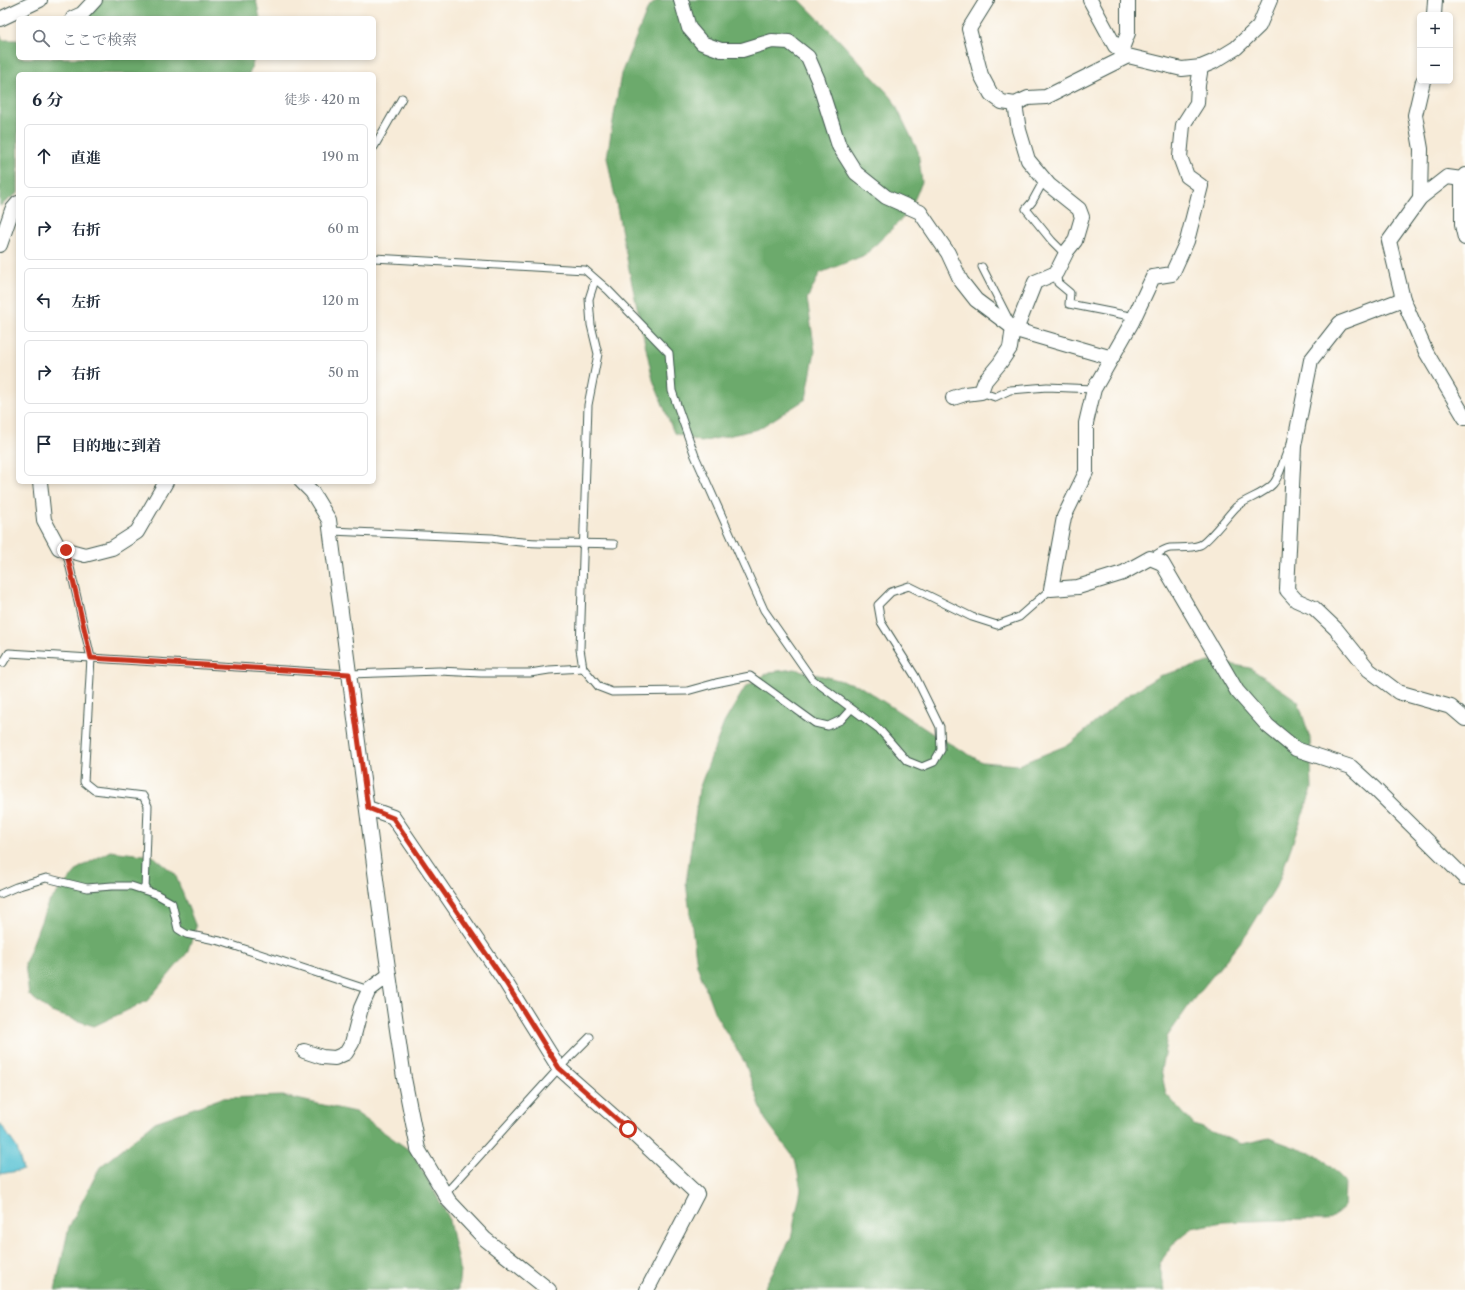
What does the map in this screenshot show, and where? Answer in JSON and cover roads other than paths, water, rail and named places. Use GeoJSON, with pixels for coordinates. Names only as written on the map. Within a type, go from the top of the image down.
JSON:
{"type":"FeatureCollection","features":[{"type":"Feature","properties":{"kind":"street"},"geometry":{"type":"LineString","coordinates":[[4,18],[40,0]]}},
{"type":"Feature","properties":{"kind":"street"},"geometry":{"type":"LineString","coordinates":[[78,16],[82,14],[95,0]]}},
{"type":"Feature","properties":{"kind":"street"},"geometry":{"type":"LineString","coordinates":[[681,0],[689,28],[702,43],[721,50],[742,50],[772,41],[789,42],[808,57],[818,80],[839,146],[856,173],[886,197],[920,212],[948,253],[961,281],[976,300],[1015,328],[1112,358]]}},
{"type":"Feature","properties":{"kind":"street"},"geometry":{"type":"LineString","coordinates":[[987,0],[969,29],[981,75],[991,94],[1002,102],[1015,104],[1028,98],[1046,97],[1124,53],[1128,34],[1128,0]]}},
{"type":"Feature","properties":{"kind":"street"},"geometry":{"type":"LineString","coordinates":[[1090,0],[1114,46],[1124,53],[1182,69],[1201,67],[1214,62],[1236,48],[1259,26],[1270,0]]}},
{"type":"Feature","properties":{"kind":"street"},"geometry":{"type":"LineString","coordinates":[[1434,12],[1435,0]]}},
{"type":"Feature","properties":{"kind":"street"},"geometry":{"type":"LineString","coordinates":[[4,18],[16,18]]}},
{"type":"Feature","properties":{"kind":"street"},"geometry":{"type":"LineString","coordinates":[[1201,67],[1197,103],[1183,124],[1180,157],[1187,176],[1201,186],[1187,241],[1172,274],[1153,277],[1134,317],[1094,389],[1086,423],[1086,472],[1064,517],[1051,588],[1078,587],[1123,573],[1150,558],[1162,563],[1237,691],[1268,726],[1296,749],[1351,767],[1465,878]]}},
{"type":"Feature","properties":{"kind":"street"},"geometry":{"type":"LineString","coordinates":[[1420,198],[1421,149],[1415,115],[1422,84]]}},
{"type":"Feature","properties":{"kind":"street"},"geometry":{"type":"LineString","coordinates":[[953,398],[964,394],[981,392],[985,381],[1000,364],[1010,348],[1015,328],[1035,282],[1056,273],[1065,254],[1075,241],[1082,217],[1079,209],[1049,185],[1028,160],[1018,130],[1015,104]]}},
{"type":"Feature","properties":{"kind":"street"},"geometry":{"type":"LineString","coordinates":[[1465,238],[1462,225],[1464,177],[1447,177],[1420,198],[1389,242],[1403,299],[1426,352],[1465,418]]}},
{"type":"Feature","properties":{"kind":"street"},"geometry":{"type":"LineString","coordinates":[[0,245],[12,210],[16,205]]}},
{"type":"Feature","properties":{"kind":"street"},"geometry":{"type":"LineString","coordinates":[[1403,299],[1340,323],[1310,360],[1294,446],[1287,590],[1296,600],[1314,608],[1336,629],[1369,670],[1398,692],[1451,707],[1465,719]]}},
{"type":"Feature","properties":{"kind":"street"},"geometry":{"type":"LineString","coordinates":[[40,484],[44,520],[59,548],[85,555],[112,548],[137,532],[165,484]]}},
{"type":"Feature","properties":{"kind":"street"},"geometry":{"type":"LineString","coordinates":[[304,484],[312,492],[329,520],[331,531],[389,975],[404,1078],[418,1149],[449,1201],[485,1239],[549,1290]]}},
{"type":"Feature","properties":{"kind":"street"},"geometry":{"type":"LineString","coordinates":[[368,808],[393,818],[506,983],[559,1068],[628,1129],[697,1194],[648,1290]]}},
{"type":"Feature","properties":{"kind":"street"},"geometry":{"type":"LineString","coordinates":[[304,1051],[322,1057],[335,1058],[346,1053],[352,1043],[361,1008],[369,990],[389,975]]}},
{"type":"Feature","properties":{"kind":"lane"},"geometry":{"type":"LineString","coordinates":[[376,144],[402,98]]}},
{"type":"Feature","properties":{"kind":"lane"},"geometry":{"type":"LineString","coordinates":[[1044,180],[1032,202],[1026,209],[1052,241],[1065,254]]}},
{"type":"Feature","properties":{"kind":"lane"},"geometry":{"type":"LineString","coordinates":[[376,258],[585,270],[608,290],[669,353],[672,391],[695,456],[764,610],[812,679],[879,729],[907,761],[922,767],[934,762],[941,750],[940,727],[915,676],[882,622],[878,605],[891,592],[909,586],[972,617],[997,625],[1019,617],[1051,588]]}},
{"type":"Feature","properties":{"kind":"lane"},"geometry":{"type":"LineString","coordinates":[[982,267],[1015,328]]}},
{"type":"Feature","properties":{"kind":"lane"},"geometry":{"type":"LineString","coordinates":[[1056,273],[1058,283],[1070,293],[1069,304],[1134,317]]}},
{"type":"Feature","properties":{"kind":"lane"},"geometry":{"type":"LineString","coordinates":[[595,280],[590,299],[591,325],[598,354],[588,405],[580,649],[584,668],[599,687],[612,692],[687,691],[750,676],[815,723],[828,726],[841,720],[851,709]]}},
{"type":"Feature","properties":{"kind":"lane"},"geometry":{"type":"LineString","coordinates":[[981,392],[995,397],[1010,390],[1047,387],[1094,389]]}},
{"type":"Feature","properties":{"kind":"lane"},"geometry":{"type":"LineString","coordinates":[[1150,558],[1168,548],[1191,548],[1202,545],[1240,504],[1261,493],[1273,484],[1279,473],[1284,457],[1289,448],[1294,446]]}},
{"type":"Feature","properties":{"kind":"lane"},"geometry":{"type":"LineString","coordinates":[[331,531],[492,538],[514,542],[584,542],[614,544]]}},
{"type":"Feature","properties":{"kind":"lane"},"geometry":{"type":"LineString","coordinates":[[66,550],[91,658],[84,782],[94,790],[143,796],[148,806],[145,890]]}},
{"type":"Feature","properties":{"kind":"lane"},"geometry":{"type":"LineString","coordinates":[[3,663],[8,653],[349,674],[439,671],[481,674],[530,673],[549,670],[584,668]]}},
{"type":"Feature","properties":{"kind":"lane"},"geometry":{"type":"LineString","coordinates":[[0,894],[16,887],[46,878],[87,888],[131,886],[156,894],[172,903],[178,928],[186,934],[220,942],[369,990]]}},
{"type":"Feature","properties":{"kind":"lane"},"geometry":{"type":"LineString","coordinates":[[445,1194],[559,1068],[590,1037]]}},
{"type":"Feature","properties":{"kind":"water"},"geometry":{"type":"Polygon","coordinates":[[[0,1123],[17,1148],[23,1170],[0,1174],[0,1123]]]}}]}
